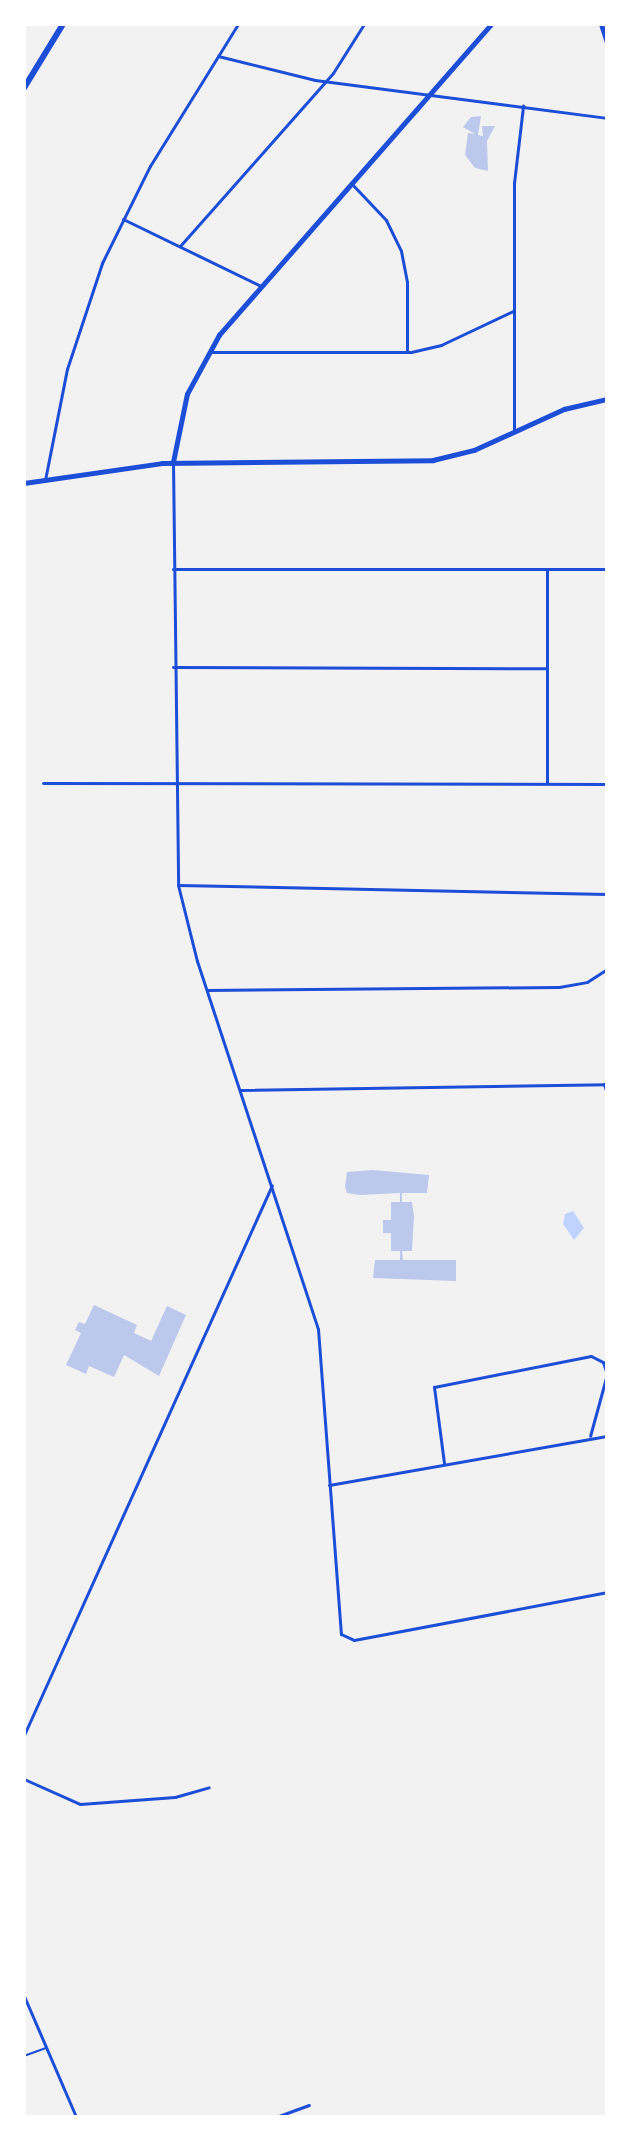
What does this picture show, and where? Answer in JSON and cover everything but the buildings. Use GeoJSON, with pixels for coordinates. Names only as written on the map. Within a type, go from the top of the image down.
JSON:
{"type":"FeatureCollection","features":[{"type":"Feature","properties":{"kind":"highway"},"geometry":{"type":"LineString","coordinates":[[24,88],[63,24]]}},
{"type":"Feature","properties":{"kind":"main road"},"geometry":{"type":"LineString","coordinates":[[601,24],[607,42]]}},
{"type":"Feature","properties":{"kind":"street"},"geometry":{"type":"LineString","coordinates":[[45,480],[74,346],[122,219],[238,24]]}},
{"type":"Feature","properties":{"kind":"street"},"geometry":{"type":"LineString","coordinates":[[180,246],[325,81],[364,24]]}},
{"type":"Feature","properties":{"kind":"street"},"geometry":{"type":"LineString","coordinates":[[490,24],[261,286],[208,352],[184,403],[173,462],[173,784],[178,885],[207,990],[272,1184],[320,1340],[339,1619],[347,1640],[607,1592]]}},
{"type":"Feature","properties":{"kind":"street"},"geometry":{"type":"LineString","coordinates":[[218,56],[325,81],[607,118]]}},
{"type":"Feature","properties":{"kind":"street"},"geometry":{"type":"LineString","coordinates":[[514,432],[514,183],[523,106]]}},
{"type":"Feature","properties":{"kind":"street"},"geometry":{"type":"LineString","coordinates":[[351,183],[386,220],[401,251],[407,282],[407,352]]}},
{"type":"Feature","properties":{"kind":"street"},"geometry":{"type":"LineString","coordinates":[[122,219],[261,286]]}},
{"type":"Feature","properties":{"kind":"street"},"geometry":{"type":"LineString","coordinates":[[208,352],[407,352],[441,345],[513,311]]}},
{"type":"Feature","properties":{"kind":"street"},"geometry":{"type":"LineString","coordinates":[[24,483],[173,462],[424,462],[474,450],[564,410],[607,399]]}},
{"type":"Feature","properties":{"kind":"street"},"geometry":{"type":"LineString","coordinates":[[173,569],[607,569]]}},
{"type":"Feature","properties":{"kind":"street"},"geometry":{"type":"LineString","coordinates":[[548,569],[548,784]]}},
{"type":"Feature","properties":{"kind":"street"},"geometry":{"type":"LineString","coordinates":[[173,667],[548,668]]}},
{"type":"Feature","properties":{"kind":"street"},"geometry":{"type":"LineString","coordinates":[[43,783],[607,784]]}},
{"type":"Feature","properties":{"kind":"street"},"geometry":{"type":"LineString","coordinates":[[178,885],[607,894]]}},
{"type":"Feature","properties":{"kind":"street"},"geometry":{"type":"LineString","coordinates":[[207,990],[559,987],[582,983],[607,969]]}},
{"type":"Feature","properties":{"kind":"street"},"geometry":{"type":"LineString","coordinates":[[240,1090],[605,1084],[607,1094]]}},
{"type":"Feature","properties":{"kind":"street"},"geometry":{"type":"LineString","coordinates":[[24,1735],[272,1184]]}},
{"type":"Feature","properties":{"kind":"street"},"geometry":{"type":"LineString","coordinates":[[444,1463],[434,1387],[591,1356],[603,1362],[607,1374],[590,1436]]}},
{"type":"Feature","properties":{"kind":"street"},"geometry":{"type":"LineString","coordinates":[[329,1485],[590,1436],[607,1436]]}},
{"type":"Feature","properties":{"kind":"street"},"geometry":{"type":"LineString","coordinates":[[24,1779],[80,1804],[175,1797],[209,1787]]}},
{"type":"Feature","properties":{"kind":"street"},"geometry":{"type":"LineString","coordinates":[[24,1996],[76,2117]]}},
{"type":"Feature","properties":{"kind":"street"},"geometry":{"type":"LineString","coordinates":[[276,2117],[309,2105]]}},
{"type":"Feature","properties":{"kind":"lane"},"geometry":{"type":"LineString","coordinates":[[24,2056],[46,2048]]}},
{"type":"Feature","properties":{"kind":"water"},"geometry":{"type":"Polygon","coordinates":[[[573,1211],[584,1228],[574,1240],[563,1224],[565,1214],[573,1211]]]}}]}
